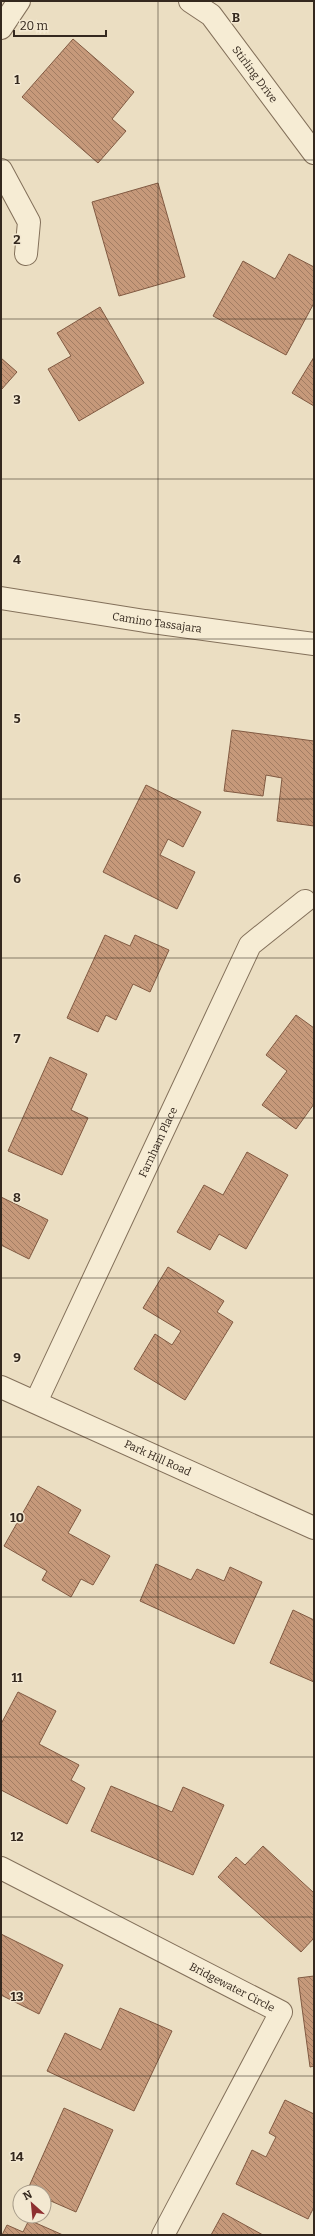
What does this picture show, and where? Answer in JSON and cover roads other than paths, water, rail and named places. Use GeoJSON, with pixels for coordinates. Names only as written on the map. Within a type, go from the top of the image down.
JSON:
{"type":"FeatureCollection","features":[{"type":"Feature","properties":{"kind":"street"},"geometry":{"type":"LineString","coordinates":[[1,28],[19,1]]}},
{"type":"Feature","properties":{"kind":"street","name":"Stirling Drive"},"geometry":{"type":"LineString","coordinates":[[190,1],[211,15],[314,153]]}},
{"type":"Feature","properties":{"kind":"street"},"geometry":{"type":"LineString","coordinates":[[1,170],[29,222],[26,254]]}},
{"type":"Feature","properties":{"kind":"street","name":"Camino Tassajara"},"geometry":{"type":"LineString","coordinates":[[1,598],[145,621],[314,644]]}},
{"type":"Feature","properties":{"kind":"street","name":"Farnham Place"},"geometry":{"type":"LineString","coordinates":[[36,1402],[250,945],[305,901]]}},
{"type":"Feature","properties":{"kind":"street","name":"Park Hill Road"},"geometry":{"type":"LineString","coordinates":[[1,1387],[314,1528]]}},
{"type":"Feature","properties":{"kind":"street","name":"Bridgewater Circle"},"geometry":{"type":"LineString","coordinates":[[1,1868],[281,2012],[163,2235]]}}]}
